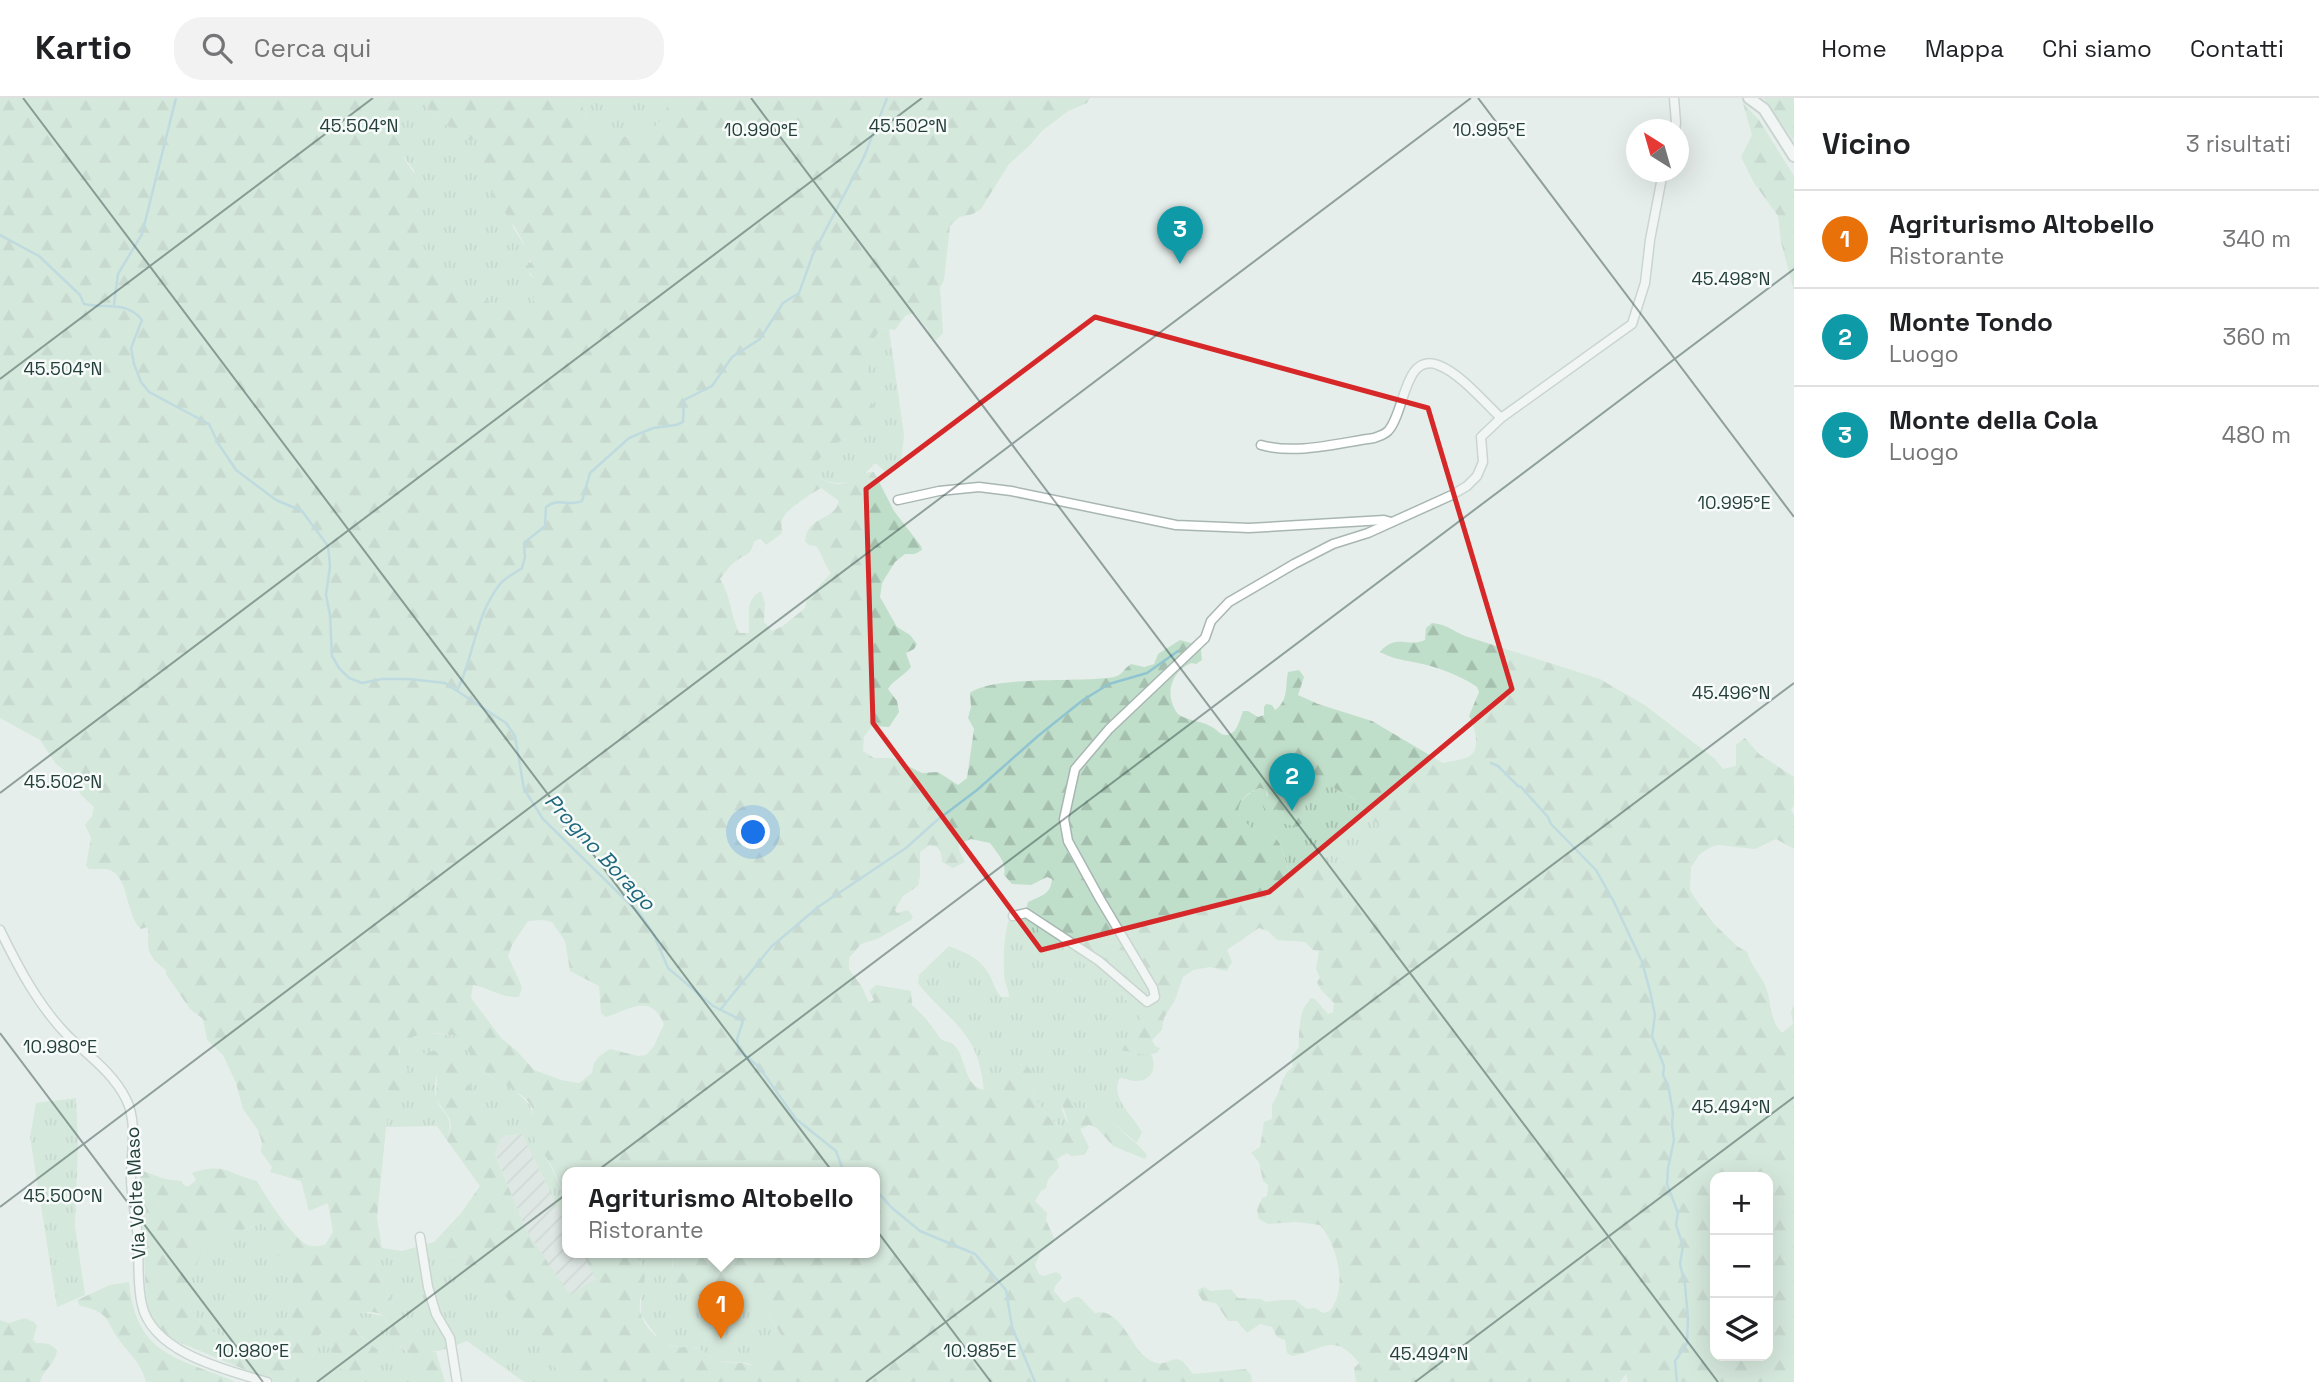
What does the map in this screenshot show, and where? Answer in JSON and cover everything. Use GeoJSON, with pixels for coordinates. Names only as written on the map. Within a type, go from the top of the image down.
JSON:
{"type":"FeatureCollection","features":[{"type":"Feature","properties":{"kind":"street"},"geometry":{"type":"LineString","coordinates":[[1674,98],[1676,119]]}},
{"type":"Feature","properties":{"kind":"street"},"geometry":{"type":"LineString","coordinates":[[1749,98],[1763,110],[1794,156]]}},
{"type":"Feature","properties":{"kind":"street"},"geometry":{"type":"LineString","coordinates":[[1013,916],[1026,913],[1099,961],[1147,1002],[1155,997],[1153,988],[1068,841],[1063,820],[1075,769],[1109,729],[1205,638],[1211,621],[1229,603],[1333,544],[1391,522],[1467,486],[1477,476],[1483,462],[1481,438],[1501,418],[1632,324],[1645,283],[1661,182]]}},
{"type":"Feature","properties":{"kind":"street"},"geometry":{"type":"LineString","coordinates":[[1261,445],[1277,450],[1374,438],[1385,434],[1396,419],[1410,379],[1416,368],[1423,363],[1437,365],[1456,376],[1501,418]]}},
{"type":"Feature","properties":{"kind":"street"},"geometry":{"type":"LineString","coordinates":[[898,500],[939,491],[979,487],[1011,491],[1176,525],[1249,528],[1384,520],[1391,522]]}},
{"type":"Feature","properties":{"kind":"street","name":"Via Volte Maso"},"geometry":{"type":"LineString","coordinates":[[0,930],[20,971],[40,1000],[68,1036],[116,1083],[127,1100],[134,1124],[131,1182],[142,1307],[153,1328],[163,1340],[210,1365],[267,1382]]}},
{"type":"Feature","properties":{"kind":"street"},"geometry":{"type":"LineString","coordinates":[[420,1237],[428,1287],[436,1314],[450,1338],[457,1382]]}},
{"type":"Feature","properties":{"kind":"highlighted area"},"geometry":{"type":"Polygon","coordinates":[[[1095,317],[1428,408],[1512,689],[1269,892],[1041,950],[873,723],[866,489],[1095,317]]]}},
{"type":"Feature","properties":{"kind":"shaded area"},"geometry":{"type":"Polygon","coordinates":[[[522,1134],[562,1217],[562,1258],[585,1258],[597,1279],[570,1296],[526,1230],[495,1153],[502,1136],[522,1134]]]}},
{"type":"Feature","properties":{"kind":"green space"},"geometry":{"type":"Polygon","coordinates":[[[0,98],[580,98],[591,124],[607,134],[627,136],[647,131],[662,120],[668,98],[1090,98],[1087,103],[1068,111],[1042,131],[1009,164],[981,209],[959,217],[950,226],[944,280],[940,288],[943,333],[936,340],[930,337],[915,313],[906,315],[895,330],[882,328],[871,347],[867,368],[869,391],[875,412],[866,426],[826,452],[816,467],[816,476],[836,484],[843,484],[874,472],[894,511],[922,550],[915,554],[905,554],[895,562],[882,583],[880,597],[897,627],[910,635],[917,644],[906,653],[911,667],[888,689],[897,701],[899,712],[889,727],[872,726],[864,737],[863,751],[874,758],[892,758],[922,773],[938,772],[958,785],[967,778],[974,729],[968,718],[971,707],[970,693],[998,684],[1114,677],[1131,664],[1144,667],[1154,664],[1158,654],[1180,640],[1198,645],[1202,660],[1184,667],[1174,678],[1170,691],[1173,706],[1180,715],[1208,725],[1222,734],[1227,735],[1235,730],[1243,711],[1258,717],[1264,715],[1266,704],[1272,705],[1275,710],[1283,702],[1288,672],[1299,670],[1304,677],[1298,695],[1372,721],[1443,763],[1458,760],[1471,755],[1476,746],[1469,716],[1479,692],[1477,687],[1446,671],[1380,652],[1391,643],[1425,640],[1426,628],[1432,623],[1600,679],[1646,706],[1715,759],[1723,769],[1736,766],[1736,745],[1745,738],[1759,754],[1794,777],[1794,805],[1791,810],[1794,815],[1794,849],[1776,839],[1755,849],[1718,845],[1711,847],[1700,854],[1691,867],[1690,890],[1714,924],[1747,952],[1763,981],[1774,1020],[1782,1033],[1793,1024],[1791,1012],[1794,1004],[1794,1382],[1628,1382],[1626,1374],[1620,1382],[1356,1382],[1354,1368],[1359,1363],[1342,1348],[1328,1345],[1292,1356],[1287,1353],[1285,1340],[1277,1337],[1272,1327],[1260,1324],[1247,1333],[1237,1321],[1228,1321],[1216,1303],[1203,1301],[1198,1290],[1203,1287],[1211,1291],[1231,1289],[1238,1298],[1261,1299],[1266,1302],[1295,1300],[1307,1309],[1315,1308],[1323,1313],[1330,1311],[1339,1291],[1336,1256],[1320,1225],[1296,1222],[1268,1224],[1259,1219],[1257,1210],[1262,1198],[1267,1196],[1268,1185],[1263,1181],[1259,1162],[1251,1153],[1260,1147],[1264,1122],[1272,1119],[1272,1104],[1286,1074],[1293,1067],[1292,1056],[1299,1047],[1300,1021],[1310,998],[1315,999],[1328,1014],[1333,1012],[1334,1003],[1317,982],[1320,978],[1316,969],[1319,951],[1313,950],[1305,942],[1277,940],[1268,931],[1259,928],[1227,950],[1232,962],[1227,971],[1210,967],[1193,970],[1183,977],[1175,1000],[1164,1018],[1162,1030],[1152,1040],[1155,1046],[1160,1048],[1157,1053],[1146,1055],[1120,1050],[1117,1046],[1122,1040],[1128,1042],[1139,1036],[1140,1022],[1136,1011],[1116,989],[1101,963],[1095,963],[1091,967],[1074,957],[1063,944],[1059,931],[1046,930],[1046,938],[1041,938],[1038,934],[1038,923],[1025,914],[1028,902],[1047,892],[1052,879],[1047,877],[1031,885],[1012,884],[1004,875],[1003,862],[990,843],[971,839],[959,844],[965,862],[953,868],[942,862],[937,847],[930,845],[920,852],[918,886],[903,896],[895,910],[897,913],[908,910],[913,917],[877,939],[861,944],[849,958],[849,969],[869,1003],[874,1000],[869,991],[876,985],[911,991],[912,1005],[942,1040],[954,1045],[967,1074],[976,1086],[983,1089],[995,1088],[1000,1084],[1002,1073],[1025,1063],[1041,1084],[1033,1092],[1033,1096],[1058,1126],[1069,1132],[1061,1099],[1061,1094],[1065,1093],[1083,1117],[1087,1110],[1085,1100],[1093,1102],[1140,1147],[1147,1155],[1145,1159],[1113,1146],[1097,1128],[1089,1125],[1080,1129],[1089,1147],[1084,1155],[1071,1156],[1067,1153],[1057,1159],[1059,1167],[1035,1201],[1047,1213],[1046,1220],[1054,1238],[1053,1243],[1041,1251],[1035,1265],[1039,1274],[1060,1274],[1062,1278],[1054,1291],[1064,1303],[1079,1297],[1095,1313],[1110,1315],[1123,1327],[1137,1349],[1150,1360],[1161,1363],[1177,1359],[1193,1374],[1246,1369],[1252,1382],[576,1382],[557,1370],[505,1295],[493,1286],[471,1282],[457,1275],[459,1268],[465,1264],[456,1256],[447,1257],[438,1253],[434,1242],[462,1212],[480,1186],[446,1139],[451,1128],[450,1119],[436,1099],[437,1077],[423,1057],[425,1052],[443,1051],[478,1097],[502,1136],[495,1154],[526,1230],[570,1295],[596,1279],[585,1258],[636,1258],[645,1279],[640,1299],[641,1315],[651,1331],[660,1340],[671,1345],[696,1348],[722,1361],[754,1367],[774,1351],[782,1337],[765,1308],[752,1302],[743,1287],[714,1296],[684,1293],[676,1284],[673,1258],[880,1258],[880,1167],[562,1167],[562,1190],[530,1131],[533,1114],[528,1101],[489,1075],[456,1036],[433,1033],[415,1036],[400,1045],[399,1053],[410,1074],[400,1102],[387,1118],[377,1218],[382,1248],[376,1261],[389,1296],[411,1335],[425,1349],[436,1352],[445,1382],[424,1382],[403,1348],[394,1342],[385,1318],[369,1312],[358,1314],[351,1323],[358,1334],[378,1350],[370,1370],[361,1370],[354,1375],[339,1368],[330,1349],[331,1340],[323,1331],[317,1338],[306,1382],[275,1382],[171,1339],[156,1324],[146,1299],[140,1170],[165,1179],[181,1181],[185,1186],[196,1180],[192,1173],[212,1169],[226,1170],[257,1181],[291,1230],[311,1246],[325,1245],[333,1232],[328,1203],[309,1211],[301,1181],[270,1172],[272,1167],[261,1152],[262,1143],[258,1130],[243,1109],[236,1083],[223,1055],[207,1040],[203,1019],[190,1009],[166,970],[152,957],[148,946],[147,927],[141,929],[136,922],[119,878],[106,869],[89,869],[86,866],[91,838],[85,825],[92,816],[94,807],[82,796],[66,772],[56,764],[40,740],[0,718],[0,98]],[[419,105],[392,119],[386,126],[405,149],[403,157],[421,183],[418,204],[411,211],[427,257],[447,284],[462,295],[477,295],[490,303],[512,310],[533,302],[535,279],[525,267],[531,262],[522,239],[495,202],[489,180],[483,176],[478,153],[482,147],[481,139],[466,140],[455,129],[441,123],[426,105],[419,105]],[[821,488],[784,516],[782,533],[766,545],[760,538],[754,542],[749,552],[734,563],[720,579],[739,633],[749,633],[750,604],[761,591],[765,603],[764,622],[772,631],[783,626],[805,608],[807,599],[831,573],[816,546],[805,541],[807,532],[815,522],[832,513],[839,501],[821,488]],[[1332,787],[1312,788],[1304,809],[1308,818],[1297,827],[1282,823],[1277,809],[1268,814],[1263,805],[1268,795],[1266,790],[1260,788],[1244,798],[1239,805],[1238,816],[1253,829],[1273,834],[1280,844],[1290,875],[1305,862],[1318,866],[1321,870],[1331,869],[1352,857],[1377,849],[1392,836],[1388,829],[1376,823],[1355,799],[1332,787]],[[528,921],[512,945],[508,956],[522,987],[519,997],[473,985],[471,998],[502,1039],[534,1070],[561,1080],[579,1083],[592,1073],[597,1059],[610,1049],[638,1056],[646,1055],[654,1046],[664,1024],[652,1008],[646,1006],[606,1017],[601,1013],[599,986],[570,971],[565,941],[552,922],[528,921]],[[261,1223],[219,1235],[202,1253],[186,1289],[191,1310],[207,1327],[248,1348],[270,1351],[275,1339],[274,1334],[281,1327],[290,1308],[293,1285],[289,1264],[284,1256],[272,1256],[265,1248],[273,1239],[261,1223]]]}},
{"type":"Feature","properties":{"kind":"green space"},"geometry":{"type":"Polygon","coordinates":[[[580,98],[668,98],[666,112],[655,126],[637,135],[617,136],[607,134],[591,124],[580,98]]]}},
{"type":"Feature","properties":{"kind":"green space"},"geometry":{"type":"Polygon","coordinates":[[[1764,98],[1794,98],[1794,141],[1764,98]]]}},
{"type":"Feature","properties":{"kind":"green space"},"geometry":{"type":"Polygon","coordinates":[[[1743,103],[1759,120],[1794,176],[1794,291],[1781,242],[1778,216],[1754,183],[1741,157],[1752,135],[1743,103]]]}},
{"type":"Feature","properties":{"kind":"green space"},"geometry":{"type":"Polygon","coordinates":[[[419,105],[426,105],[440,122],[455,129],[465,139],[481,139],[493,195],[511,219],[530,255],[529,274],[535,279],[534,302],[512,310],[490,303],[477,295],[462,295],[447,284],[427,257],[410,211],[418,204],[414,170],[386,126],[392,119],[419,105]]]}},
{"type":"Feature","properties":{"kind":"green space"},"geometry":{"type":"Polygon","coordinates":[[[882,328],[889,329],[904,435],[901,463],[886,472],[875,463],[862,475],[848,482],[824,480],[816,476],[819,459],[833,446],[866,426],[875,412],[869,391],[867,368],[871,347],[882,328]]]}},
{"type":"Feature","properties":{"kind":"green space"},"geometry":{"type":"Polygon","coordinates":[[[1312,787],[1332,787],[1355,799],[1376,823],[1388,829],[1392,836],[1386,844],[1371,853],[1352,857],[1333,870],[1290,875],[1280,844],[1273,834],[1243,823],[1237,811],[1247,795],[1261,788],[1266,790],[1269,813],[1277,808],[1304,809],[1312,787]]]}},
{"type":"Feature","properties":{"kind":"green space"},"geometry":{"type":"Polygon","coordinates":[[[1012,913],[1025,914],[1095,963],[1101,963],[1116,989],[1139,1016],[1139,1036],[1128,1042],[1122,1040],[1120,1050],[1151,1054],[1154,1063],[1152,1072],[1143,1080],[1120,1078],[1117,1085],[1123,1106],[1142,1132],[1137,1143],[1093,1102],[1085,1104],[1087,1110],[1083,1117],[1079,1113],[1061,1108],[1069,1132],[1058,1125],[1033,1096],[1034,1090],[1022,1063],[1001,1081],[999,1087],[984,1091],[978,1060],[969,1039],[918,983],[919,975],[949,946],[977,960],[990,976],[1001,997],[1009,997],[1004,975],[1004,956],[1005,936],[1012,913]]]}},
{"type":"Feature","properties":{"kind":"green space"},"geometry":{"type":"Polygon","coordinates":[[[424,1032],[456,1036],[484,1071],[513,1089],[530,1105],[545,1155],[562,1191],[562,1217],[522,1134],[502,1136],[478,1097],[443,1051],[435,1092],[450,1124],[446,1139],[437,1126],[386,1127],[387,1118],[400,1102],[400,1045],[413,1035],[424,1032]]]}},
{"type":"Feature","properties":{"kind":"green space"},"geometry":{"type":"Polygon","coordinates":[[[76,1098],[78,1142],[75,1226],[85,1295],[57,1307],[30,1137],[36,1103],[76,1098]]]}},
{"type":"Feature","properties":{"kind":"green space"},"geometry":{"type":"Polygon","coordinates":[[[262,1223],[273,1239],[266,1248],[289,1261],[295,1292],[285,1322],[269,1351],[248,1348],[207,1327],[191,1310],[186,1289],[202,1253],[219,1235],[262,1223]]]}},
{"type":"Feature","properties":{"kind":"green space"},"geometry":{"type":"Polygon","coordinates":[[[434,1242],[439,1253],[447,1257],[456,1256],[465,1264],[463,1279],[493,1286],[506,1295],[557,1370],[576,1382],[524,1382],[467,1341],[434,1351],[424,1349],[418,1344],[389,1295],[378,1271],[376,1259],[382,1248],[402,1251],[434,1242]]]}},
{"type":"Feature","properties":{"kind":"green space"},"geometry":{"type":"Polygon","coordinates":[[[637,1258],[673,1258],[672,1267],[726,1292],[732,1287],[743,1287],[752,1302],[765,1308],[782,1338],[777,1347],[754,1367],[748,1363],[717,1361],[696,1347],[678,1347],[661,1342],[641,1315],[642,1264],[637,1258]]]}},
{"type":"Feature","properties":{"kind":"green space"},"geometry":{"type":"Polygon","coordinates":[[[129,1282],[133,1307],[150,1340],[178,1359],[236,1382],[146,1382],[138,1363],[105,1317],[80,1306],[77,1300],[110,1285],[129,1282]]]}},
{"type":"Feature","properties":{"kind":"green space"},"geometry":{"type":"Polygon","coordinates":[[[362,1312],[384,1316],[396,1344],[409,1356],[424,1382],[306,1382],[317,1338],[323,1331],[331,1340],[378,1350],[358,1333],[351,1323],[354,1317],[362,1312]]]}},
{"type":"Feature","properties":{"kind":"green space"},"geometry":{"type":"Polygon","coordinates":[[[25,1318],[37,1326],[33,1340],[53,1346],[57,1351],[56,1355],[40,1382],[0,1382],[0,1320],[9,1323],[25,1318]]]}},
{"type":"Feature","properties":{"kind":"waterway"},"geometry":{"type":"LineString","coordinates":[[114,304],[118,274],[142,234],[176,98]]}},
{"type":"Feature","properties":{"kind":"waterway"},"geometry":{"type":"LineString","coordinates":[[457,691],[485,609],[500,584],[522,568],[525,557],[524,543],[545,526],[546,507],[555,503],[582,501],[590,473],[629,438],[653,428],[683,422],[684,400],[712,386],[732,357],[760,339],[783,303],[799,293],[813,254],[864,157],[887,98]]}},
{"type":"Feature","properties":{"kind":"waterway","name":"Progno Borago"},"geometry":{"type":"LineString","coordinates":[[0,235],[39,256],[80,295],[84,304],[122,307],[142,320],[131,348],[141,382],[149,392],[209,424],[236,470],[276,500],[302,511],[328,546],[330,566],[326,595],[332,656],[339,668],[349,678],[362,683],[382,679],[445,683],[506,723],[515,736],[524,789],[543,819],[640,914],[653,933],[668,968],[713,1006],[743,1021],[737,1039],[739,1050],[759,1067],[796,1119],[836,1151],[842,1167]]}},
{"type":"Feature","properties":{"kind":"waterway"},"geometry":{"type":"LineString","coordinates":[[720,1010],[771,947],[818,907],[906,848],[1083,700],[1109,684],[1147,673],[1178,651]]}},
{"type":"Feature","properties":{"kind":"waterway"},"geometry":{"type":"LineString","coordinates":[[1491,763],[1521,787],[1551,824],[1596,870],[1642,962],[1655,1015],[1652,1036],[1664,1066],[1663,1075],[1668,1085],[1673,1113],[1674,1140],[1667,1184],[1678,1213],[1676,1225],[1683,1246],[1680,1264],[1688,1318],[1687,1343],[1675,1361],[1677,1382]]}},
{"type":"Feature","properties":{"kind":"waterway","name":"Progno Borago"},"geometry":{"type":"LineString","coordinates":[[880,1195],[920,1231],[975,1254],[1006,1290],[1012,1327],[1035,1382]]}},
{"type":"Feature","properties":{"kind":"place","name":"Monte della Cola"},"geometry":{"type":"Point","coordinates":[1180,264]}},
{"type":"Feature","properties":{"kind":"place","name":"Monte Tondo"},"geometry":{"type":"Point","coordinates":[1292,811]}},
{"type":"Feature","properties":{"kind":"place","name":"Agriturismo Altobello"},"geometry":{"type":"Point","coordinates":[721,1339]}}]}
